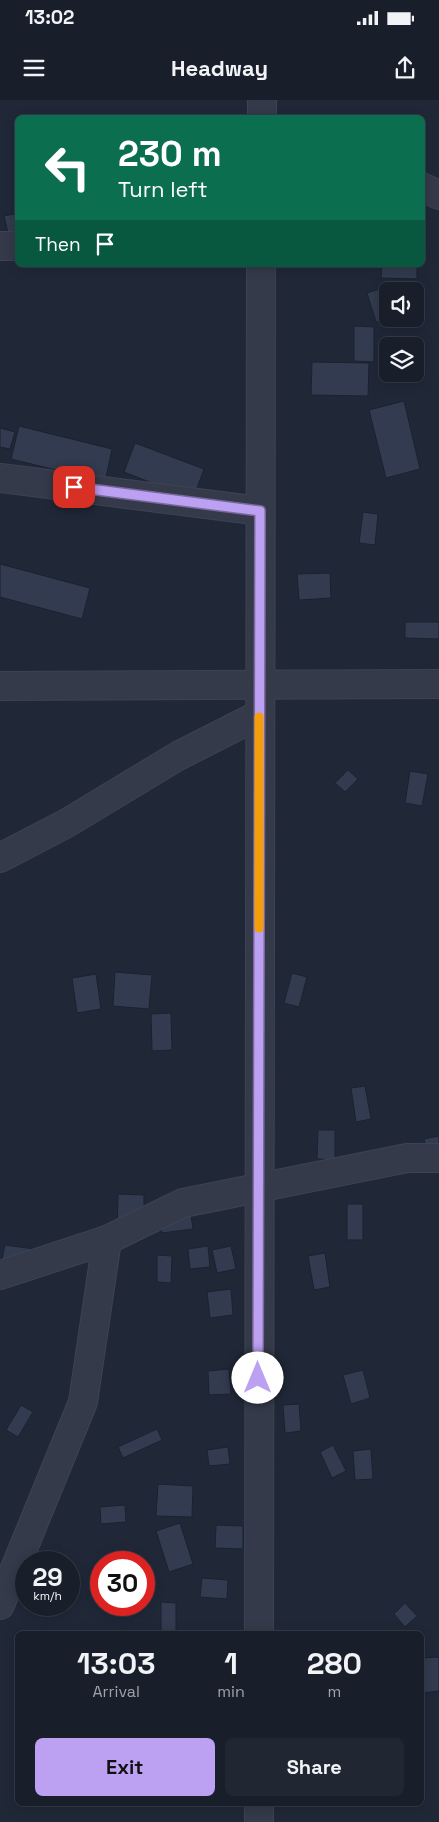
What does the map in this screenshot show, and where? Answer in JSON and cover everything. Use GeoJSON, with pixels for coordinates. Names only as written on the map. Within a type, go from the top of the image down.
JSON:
{"type":"FeatureCollection","features":[{"type":"Feature","properties":{"kind":"street"},"geometry":{"type":"LineString","coordinates":[[262,100],[262,115]]}},
{"type":"Feature","properties":{"kind":"street"},"geometry":{"type":"LineString","coordinates":[[425,188],[439,195]]}},
{"type":"Feature","properties":{"kind":"street"},"geometry":{"type":"LineString","coordinates":[[0,246],[15,246]]}},
{"type":"Feature","properties":{"kind":"street"},"geometry":{"type":"LineString","coordinates":[[259,1631],[258,1189],[261,267]]}},
{"type":"Feature","properties":{"kind":"street"},"geometry":{"type":"LineString","coordinates":[[0,478],[260,511]]}},
{"type":"Feature","properties":{"kind":"street"},"geometry":{"type":"LineString","coordinates":[[0,686],[439,684]]}},
{"type":"Feature","properties":{"kind":"street"},"geometry":{"type":"LineString","coordinates":[[0,858],[67,823],[178,756],[259,715]]}},
{"type":"Feature","properties":{"kind":"street"},"geometry":{"type":"LineString","coordinates":[[0,1276],[108,1240],[183,1202],[258,1189],[407,1158],[439,1158]]}},
{"type":"Feature","properties":{"kind":"street"},"geometry":{"type":"LineString","coordinates":[[0,1605],[83,1402],[108,1240]]}},
{"type":"Feature","properties":{"kind":"street"},"geometry":{"type":"LineString","coordinates":[[259,1806],[259,1822]]}},
{"type":"Feature","properties":{"kind":"building"},"geometry":{"type":"Polygon","coordinates":[[[15,214],[15,244],[11,245],[4,216],[15,214]]]}},
{"type":"Feature","properties":{"kind":"building"},"geometry":{"type":"Polygon","coordinates":[[[382,267],[417,267],[417,279],[381,278],[382,267]]]}},
{"type":"Feature","properties":{"kind":"building"},"geometry":{"type":"Polygon","coordinates":[[[379,289],[379,321],[376,322],[367,293],[379,289]]]}},
{"type":"Feature","properties":{"kind":"building"},"geometry":{"type":"Polygon","coordinates":[[[354,326],[374,327],[374,362],[354,361],[354,326]]]}},
{"type":"Feature","properties":{"kind":"building"},"geometry":{"type":"Polygon","coordinates":[[[312,362],[369,363],[368,396],[311,395],[312,362]]]}},
{"type":"Feature","properties":{"kind":"building"},"geometry":{"type":"Polygon","coordinates":[[[404,401],[420,469],[386,478],[369,410],[404,401]]]}},
{"type":"Feature","properties":{"kind":"building"},"geometry":{"type":"Polygon","coordinates":[[[19,426],[112,449],[105,482],[11,459],[19,426]]]}},
{"type":"Feature","properties":{"kind":"building"},"geometry":{"type":"Polygon","coordinates":[[[0,428],[15,432],[10,449],[0,447],[0,428]]]}},
{"type":"Feature","properties":{"kind":"building"},"geometry":{"type":"Polygon","coordinates":[[[135,443],[204,469],[193,499],[124,472],[135,443]]]}},
{"type":"Feature","properties":{"kind":"building"},"geometry":{"type":"Polygon","coordinates":[[[363,512],[378,514],[375,545],[359,543],[363,512]]]}},
{"type":"Feature","properties":{"kind":"building"},"geometry":{"type":"Polygon","coordinates":[[[0,564],[90,588],[82,619],[0,597],[0,564]]]}},
{"type":"Feature","properties":{"kind":"building"},"geometry":{"type":"Polygon","coordinates":[[[330,573],[331,598],[299,600],[297,574],[330,573]]]}},
{"type":"Feature","properties":{"kind":"building"},"geometry":{"type":"Polygon","coordinates":[[[405,622],[439,622],[439,639],[405,638],[405,622]]]}},
{"type":"Feature","properties":{"kind":"building"},"geometry":{"type":"Polygon","coordinates":[[[348,770],[358,779],[345,792],[335,783],[348,770]]]}},
{"type":"Feature","properties":{"kind":"building"},"geometry":{"type":"Polygon","coordinates":[[[410,771],[428,774],[422,806],[405,803],[410,771]]]}},
{"type":"Feature","properties":{"kind":"building"},"geometry":{"type":"Polygon","coordinates":[[[115,972],[152,975],[149,1009],[113,1006],[115,972]]]}},
{"type":"Feature","properties":{"kind":"building"},"geometry":{"type":"Polygon","coordinates":[[[292,973],[307,977],[299,1007],[284,1003],[292,973]]]}},
{"type":"Feature","properties":{"kind":"building"},"geometry":{"type":"Polygon","coordinates":[[[96,974],[101,1009],[77,1013],[72,978],[96,974]]]}},
{"type":"Feature","properties":{"kind":"building"},"geometry":{"type":"Polygon","coordinates":[[[171,1013],[172,1050],[152,1051],[151,1014],[171,1013]]]}},
{"type":"Feature","properties":{"kind":"building"},"geometry":{"type":"Polygon","coordinates":[[[365,1086],[371,1119],[356,1122],[351,1088],[365,1086]]]}},
{"type":"Feature","properties":{"kind":"building"},"geometry":{"type":"Polygon","coordinates":[[[318,1130],[335,1130],[335,1160],[317,1159],[318,1130]]]}},
{"type":"Feature","properties":{"kind":"building"},"geometry":{"type":"Polygon","coordinates":[[[439,1136],[439,1166],[430,1168],[424,1139],[439,1136]]]}},
{"type":"Feature","properties":{"kind":"building"},"geometry":{"type":"Polygon","coordinates":[[[118,1194],[144,1195],[144,1240],[117,1239],[118,1194]]]}},
{"type":"Feature","properties":{"kind":"building"},"geometry":{"type":"Polygon","coordinates":[[[347,1204],[363,1204],[363,1240],[347,1240],[347,1204]]]}},
{"type":"Feature","properties":{"kind":"building"},"geometry":{"type":"Polygon","coordinates":[[[190,1207],[193,1229],[162,1233],[159,1212],[190,1207]]]}},
{"type":"Feature","properties":{"kind":"building"},"geometry":{"type":"Polygon","coordinates":[[[5,1245],[34,1249],[32,1264],[2,1259],[5,1245]]]}},
{"type":"Feature","properties":{"kind":"building"},"geometry":{"type":"Polygon","coordinates":[[[208,1246],[210,1267],[190,1269],[188,1249],[208,1246]]]}},
{"type":"Feature","properties":{"kind":"building"},"geometry":{"type":"Polygon","coordinates":[[[231,1246],[236,1269],[217,1273],[212,1250],[231,1246]]]}},
{"type":"Feature","properties":{"kind":"building"},"geometry":{"type":"Polygon","coordinates":[[[325,1253],[330,1287],[314,1290],[308,1256],[325,1253]]]}},
{"type":"Feature","properties":{"kind":"building"},"geometry":{"type":"Polygon","coordinates":[[[157,1255],[172,1256],[171,1283],[157,1282],[157,1255]]]}},
{"type":"Feature","properties":{"kind":"building"},"geometry":{"type":"Polygon","coordinates":[[[231,1289],[233,1315],[210,1318],[207,1292],[231,1289]]]}},
{"type":"Feature","properties":{"kind":"building"},"geometry":{"type":"Polygon","coordinates":[[[229,1369],[231,1394],[209,1395],[208,1371],[229,1369]]]}},
{"type":"Feature","properties":{"kind":"building"},"geometry":{"type":"Polygon","coordinates":[[[363,1370],[370,1398],[351,1404],[343,1375],[363,1370]]]}},
{"type":"Feature","properties":{"kind":"building"},"geometry":{"type":"Polygon","coordinates":[[[299,1404],[301,1431],[285,1433],[283,1405],[299,1404]]]}},
{"type":"Feature","properties":{"kind":"building"},"geometry":{"type":"Polygon","coordinates":[[[21,1405],[33,1412],[18,1437],[6,1430],[21,1405]]]}},
{"type":"Feature","properties":{"kind":"building"},"geometry":{"type":"Polygon","coordinates":[[[157,1429],[162,1440],[123,1458],[118,1447],[157,1429]]]}},
{"type":"Feature","properties":{"kind":"building"},"geometry":{"type":"Polygon","coordinates":[[[333,1445],[346,1471],[332,1478],[320,1452],[333,1445]]]}},
{"type":"Feature","properties":{"kind":"building"},"geometry":{"type":"Polygon","coordinates":[[[228,1447],[230,1464],[209,1466],[207,1450],[228,1447]]]}},
{"type":"Feature","properties":{"kind":"building"},"geometry":{"type":"Polygon","coordinates":[[[371,1449],[373,1479],[355,1480],[353,1451],[371,1449]]]}},
{"type":"Feature","properties":{"kind":"building"},"geometry":{"type":"Polygon","coordinates":[[[158,1484],[193,1486],[192,1517],[156,1516],[158,1484]]]}},
{"type":"Feature","properties":{"kind":"building"},"geometry":{"type":"Polygon","coordinates":[[[125,1505],[126,1522],[101,1524],[100,1507],[125,1505]]]}},
{"type":"Feature","properties":{"kind":"building"},"geometry":{"type":"Polygon","coordinates":[[[180,1523],[193,1564],[169,1572],[156,1531],[180,1523]]]}},
{"type":"Feature","properties":{"kind":"building"},"geometry":{"type":"Polygon","coordinates":[[[216,1525],[243,1526],[243,1549],[215,1548],[216,1525]]]}},
{"type":"Feature","properties":{"kind":"building"},"geometry":{"type":"Polygon","coordinates":[[[202,1578],[228,1580],[227,1599],[200,1597],[202,1578]]]}},
{"type":"Feature","properties":{"kind":"building"},"geometry":{"type":"Polygon","coordinates":[[[161,1602],[176,1603],[176,1631],[161,1631],[161,1602]]]}},
{"type":"Feature","properties":{"kind":"building"},"geometry":{"type":"Polygon","coordinates":[[[405,1603],[417,1616],[405,1627],[394,1614],[405,1603]]]}},
{"type":"Feature","properties":{"kind":"building"},"geometry":{"type":"Polygon","coordinates":[[[439,1657],[439,1691],[424,1693],[424,1658],[439,1657]]]}},
{"type":"Feature","properties":{"kind":"slow traffic"},"geometry":{"type":"LineString","coordinates":[[259,717],[259,928]]}},
{"type":"Feature","properties":{"kind":"route"},"geometry":{"type":"LineString","coordinates":[[74,487],[260,511],[258,1378]]}}]}
